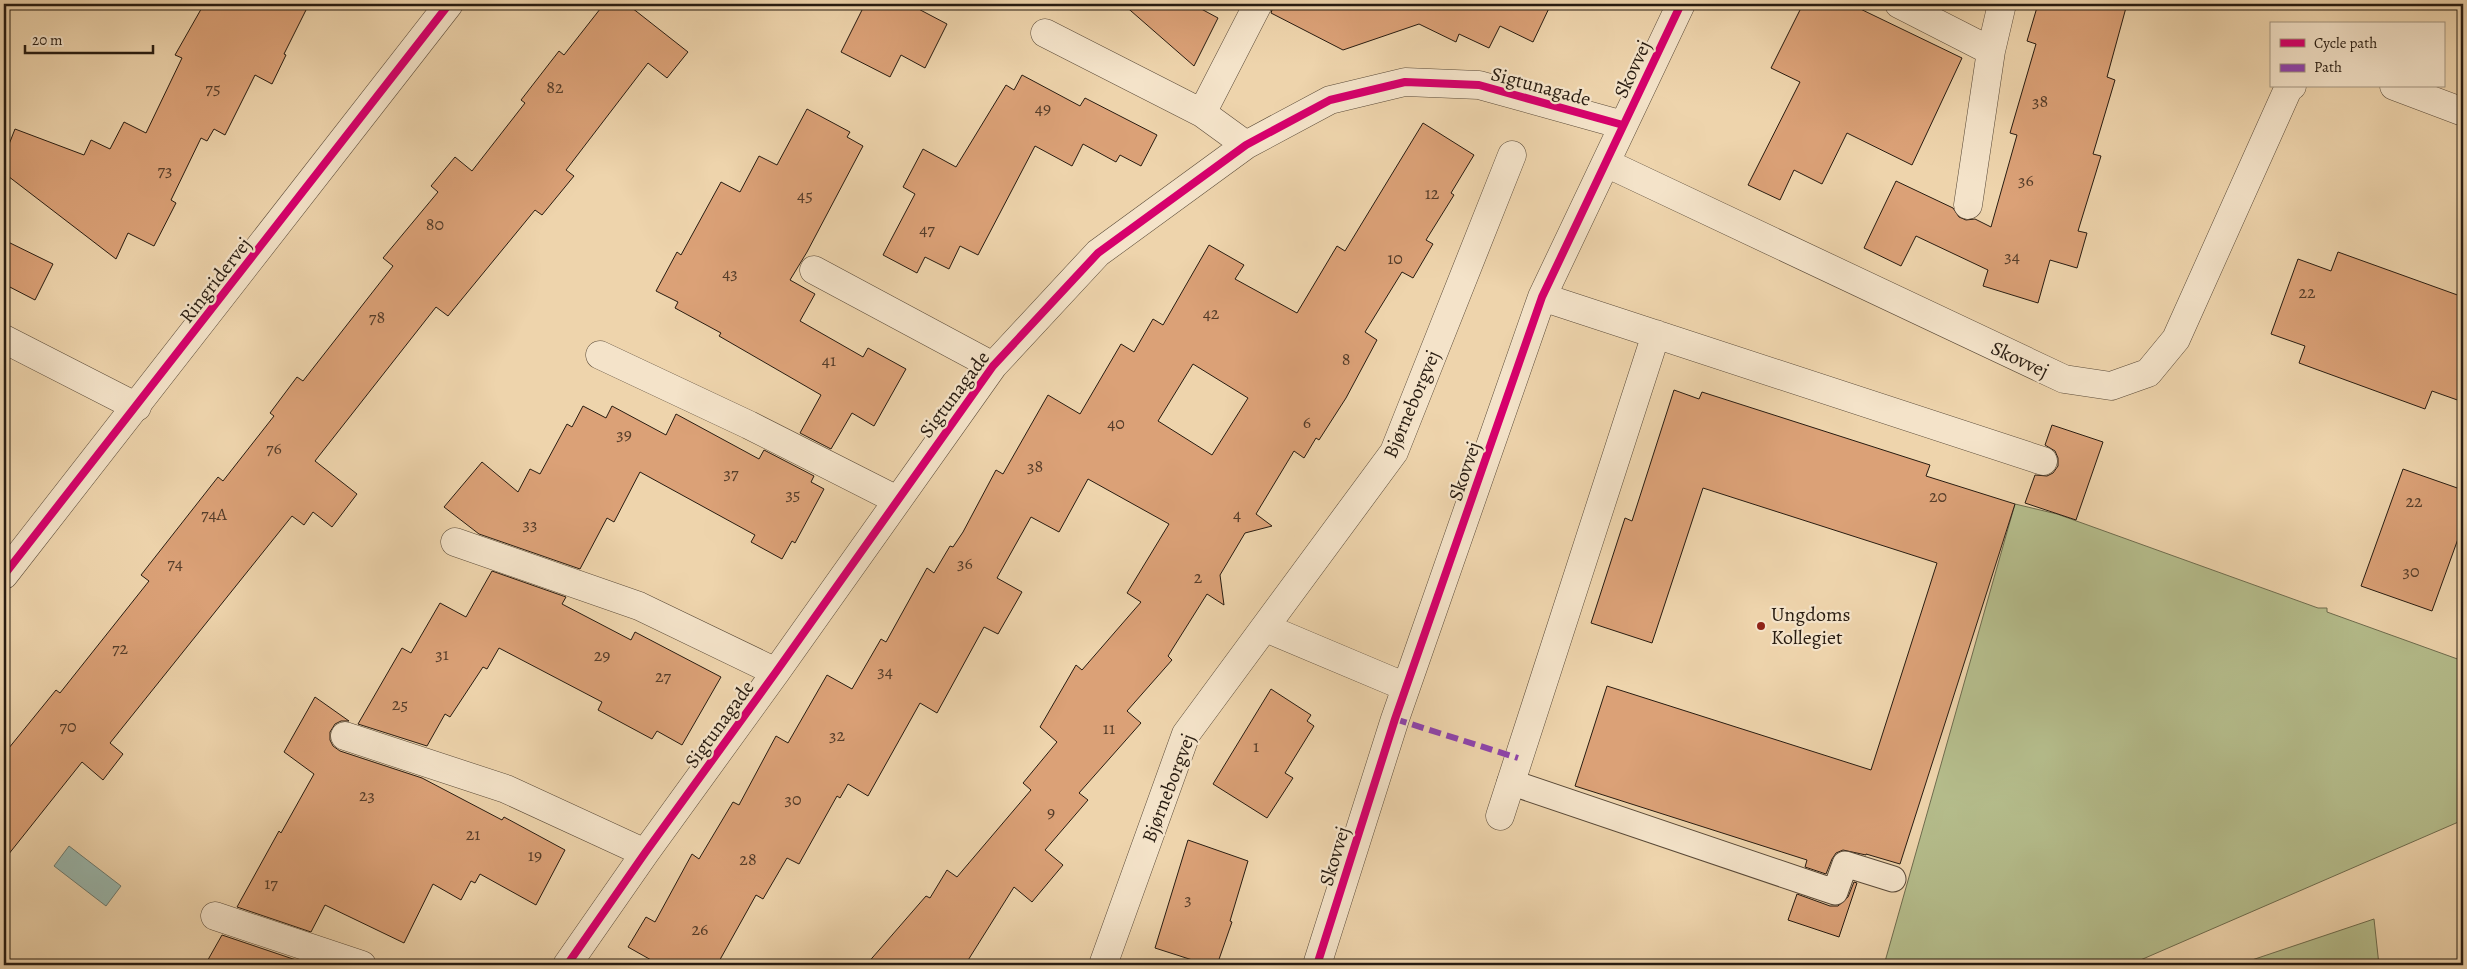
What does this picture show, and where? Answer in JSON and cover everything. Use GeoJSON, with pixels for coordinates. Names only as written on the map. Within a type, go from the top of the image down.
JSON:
{"type":"FeatureCollection","features":[{"type":"Feature","properties":{"kind":"street","name":"Ringridervej"},"geometry":{"type":"LineString","coordinates":[[4,575],[137,407],[449,4]]}},
{"type":"Feature","properties":{"kind":"street"},"geometry":{"type":"LineString","coordinates":[[1202,113],[1258,4]]}},
{"type":"Feature","properties":{"kind":"street","name":"Skovvej"},"geometry":{"type":"LineString","coordinates":[[1317,965],[1406,688],[1542,297],[1681,4]]}},
{"type":"Feature","properties":{"kind":"street"},"geometry":{"type":"LineString","coordinates":[[1899,4],[1991,51]]}},
{"type":"Feature","properties":{"kind":"street"},"geometry":{"type":"LineString","coordinates":[[1968,205],[1991,51],[2002,4]]}},
{"type":"Feature","properties":{"kind":"street"},"geometry":{"type":"LineString","coordinates":[[1045,33],[1202,113],[1246,145]]}},
{"type":"Feature","properties":{"kind":"street","name":"Sigtunagade"},"geometry":{"type":"LineString","coordinates":[[567,965],[993,366],[1098,253],[1246,145],[1330,100],[1405,82],[1479,85],[1623,125]]}},
{"type":"Feature","properties":{"kind":"street","name":"Skovvej"},"geometry":{"type":"LineString","coordinates":[[1606,163],[2064,379],[2111,386],[2148,373],[2176,339],[2289,88]]}},
{"type":"Feature","properties":{"kind":"street"},"geometry":{"type":"LineString","coordinates":[[2399,88],[2463,112]]}},
{"type":"Feature","properties":{"kind":"street","name":"Bjørneborgvej"},"geometry":{"type":"LineString","coordinates":[[1103,965],[1186,734],[1394,452],[1512,156]]}},
{"type":"Feature","properties":{"kind":"street","name":"Sigtunagade"},"geometry":{"type":"LineString","coordinates":[[814,270],[993,366]]}},
{"type":"Feature","properties":{"kind":"street"},"geometry":{"type":"LineString","coordinates":[[1542,297],[2043,461]]}},
{"type":"Feature","properties":{"kind":"street"},"geometry":{"type":"LineString","coordinates":[[1500,816],[1656,334]]}},
{"type":"Feature","properties":{"kind":"street"},"geometry":{"type":"LineString","coordinates":[[4,339],[137,407]]}},
{"type":"Feature","properties":{"kind":"street"},"geometry":{"type":"LineString","coordinates":[[600,356],[749,426],[897,500]]}},
{"type":"Feature","properties":{"kind":"street","name":"Sigtunagade"},"geometry":{"type":"LineString","coordinates":[[455,542],[639,606],[776,672]]}},
{"type":"Feature","properties":{"kind":"street"},"geometry":{"type":"LineString","coordinates":[[1266,628],[1406,688]]}},
{"type":"Feature","properties":{"kind":"street"},"geometry":{"type":"LineString","coordinates":[[345,736],[506,789],[645,853]]}},
{"type":"Feature","properties":{"kind":"street"},"geometry":{"type":"LineString","coordinates":[[215,916],[362,965]]}},
{"type":"Feature","properties":{"kind":"lane"},"geometry":{"type":"LineString","coordinates":[[1510,782],[1836,892],[1845,864],[1893,879]]}},
{"type":"Feature","properties":{"kind":"green space"},"geometry":{"type":"Polygon","coordinates":[[[2015,504],[2057,514],[2318,608],[2327,608],[2327,612],[2463,661],[2463,820],[2129,965],[1884,965],[2015,504]]]}},
{"type":"Feature","properties":{"kind":"green space"},"geometry":{"type":"Polygon","coordinates":[[[2374,919],[2379,965],[2237,965],[2374,919]]]}},
{"type":"Feature","properties":{"kind":"water"},"geometry":{"type":"Polygon","coordinates":[[[69,846],[121,886],[106,906],[54,866],[69,846]]]}},
{"type":"Feature","properties":{"kind":"building"},"geometry":{"type":"Polygon","coordinates":[[[204,4],[309,4],[284,54],[286,55],[272,84],[255,75],[225,135],[214,129],[207,141],[201,138],[171,200],[176,203],[154,246],[128,233],[116,259],[4,173],[4,157],[15,129],[84,155],[91,140],[110,149],[124,122],[146,133],[182,58],[175,55],[204,4]]]}},
{"type":"Feature","properties":{"kind":"building"},"geometry":{"type":"Polygon","coordinates":[[[604,4],[627,4],[688,52],[667,78],[648,63],[566,170],[574,176],[542,215],[535,210],[448,316],[436,307],[315,461],[357,494],[332,527],[313,512],[304,525],[292,516],[110,743],[123,754],[103,780],[82,762],[4,860],[4,754],[56,690],[60,693],[149,581],[141,575],[218,477],[223,481],[274,416],[270,413],[297,377],[303,381],[393,266],[383,258],[438,192],[431,186],[455,157],[472,171],[525,103],[521,100],[559,51],[564,55],[604,4]]]}},
{"type":"Feature","properties":{"kind":"building"},"geometry":{"type":"Polygon","coordinates":[[[865,4],[909,4],[947,24],[925,68],[901,55],[890,77],[841,52],[865,4]]]}},
{"type":"Feature","properties":{"kind":"building"},"geometry":{"type":"Polygon","coordinates":[[[1123,4],[1192,4],[1218,18],[1194,66],[1123,4]]]}},
{"type":"Feature","properties":{"kind":"building"},"geometry":{"type":"Polygon","coordinates":[[[1274,4],[1551,4],[1533,42],[1500,26],[1489,48],[1459,34],[1456,42],[1419,24],[1343,50],[1271,13],[1274,4]]]}},
{"type":"Feature","properties":{"kind":"building"},"geometry":{"type":"Polygon","coordinates":[[[1803,4],[1850,4],[1962,58],[1912,165],[1847,133],[1822,184],[1794,170],[1780,200],[1748,185],[1800,82],[1771,68],[1803,4]]]}},
{"type":"Feature","properties":{"kind":"building"},"geometry":{"type":"Polygon","coordinates":[[[2038,4],[2127,4],[2107,77],[2115,80],[2093,154],[2101,156],[2078,231],[2087,233],[2077,268],[2050,260],[2038,303],[1983,286],[1988,270],[1916,236],[1901,266],[1864,248],[1896,181],[1953,208],[1959,217],[1966,220],[1975,219],[1991,227],[2017,135],[2010,133],[2036,44],[2027,41],[2038,4]]]}},
{"type":"Feature","properties":{"kind":"building"},"geometry":{"type":"Polygon","coordinates":[[[1022,75],[1080,106],[1085,98],[1157,135],[1141,166],[1120,155],[1116,162],[1083,144],[1072,166],[1035,146],[978,255],[960,246],[949,269],[925,257],[917,273],[883,255],[915,194],[903,187],[923,149],[956,167],[1006,85],[1014,90],[1022,75]]]}},
{"type":"Feature","properties":{"kind":"building"},"geometry":{"type":"Polygon","coordinates":[[[807,109],[850,132],[847,137],[863,146],[807,252],[790,280],[815,294],[800,321],[863,357],[868,348],[906,369],[874,426],[852,413],[831,449],[800,433],[821,395],[719,336],[721,333],[675,308],[678,302],[656,291],[677,252],[681,255],[721,182],[740,192],[759,156],[777,165],[807,109]]]}},
{"type":"Feature","properties":{"kind":"building"},"geometry":{"type":"Polygon","coordinates":[[[1423,123],[1474,155],[1451,193],[1454,195],[1426,240],[1433,244],[1413,278],[1402,272],[1365,332],[1377,340],[1346,398],[1319,440],[1316,438],[1304,458],[1294,451],[1256,514],[1272,526],[1245,533],[1220,575],[1224,605],[1207,594],[1168,656],[1172,660],[1127,711],[1141,723],[1079,793],[1088,800],[1045,850],[1063,865],[1032,902],[1014,887],[965,965],[866,965],[926,896],[930,898],[947,870],[957,877],[1031,790],[1023,783],[1057,742],[1040,727],[1076,665],[1082,670],[1141,602],[1127,593],[1169,524],[1088,479],[1059,532],[1031,517],[997,578],[1022,592],[998,634],[984,627],[937,713],[920,703],[868,796],[848,784],[840,798],[837,796],[799,864],[787,858],[763,899],[756,895],[717,965],[660,965],[628,947],[646,917],[655,922],[692,854],[699,859],[733,802],[739,805],[776,736],[788,743],[827,675],[852,689],[881,639],[886,642],[927,568],[934,573],[950,546],[953,547],[963,532],[996,470],[1003,474],[1048,395],[1080,414],[1121,344],[1134,352],[1153,319],[1163,325],[1209,245],[1244,265],[1235,279],[1297,313],[1337,246],[1345,251],[1423,123]],[[1193,364],[1158,421],[1212,455],[1248,398],[1193,364]]]}},
{"type":"Feature","properties":{"kind":"building"},"geometry":{"type":"Polygon","coordinates":[[[4,240],[53,264],[35,300],[4,284],[4,240]]]}},
{"type":"Feature","properties":{"kind":"building"},"geometry":{"type":"Polygon","coordinates":[[[2338,252],[2463,297],[2463,402],[2432,391],[2425,409],[2299,363],[2305,346],[2271,334],[2298,259],[2331,271],[2338,252]]]}},
{"type":"Feature","properties":{"kind":"building"},"geometry":{"type":"Polygon","coordinates":[[[1674,390],[1699,399],[1702,392],[1930,465],[1926,476],[2015,504],[1900,864],[1866,854],[1843,850],[1836,853],[1826,874],[1805,867],[1807,860],[1575,786],[1607,686],[1871,770],[1937,563],[1703,488],[1652,643],[1591,623],[1625,518],[1632,521],[1674,390]]]}},
{"type":"Feature","properties":{"kind":"building"},"geometry":{"type":"Polygon","coordinates":[[[583,406],[606,418],[612,406],[666,435],[676,414],[759,459],[764,450],[814,476],[811,482],[824,489],[795,543],[792,541],[782,559],[751,542],[755,535],[640,472],[614,522],[607,518],[580,569],[479,534],[444,507],[482,462],[518,492],[530,469],[540,474],[567,424],[572,427],[583,406]]]}},
{"type":"Feature","properties":{"kind":"building"},"geometry":{"type":"Polygon","coordinates":[[[2052,425],[2103,442],[2076,520],[2025,503],[2035,475],[2047,476],[2053,473],[2058,466],[2058,458],[2055,451],[2045,445],[2052,425]]]}},
{"type":"Feature","properties":{"kind":"building"},"geometry":{"type":"Polygon","coordinates":[[[2403,469],[2463,490],[2463,525],[2432,611],[2361,586],[2403,469]]]}},
{"type":"Feature","properties":{"kind":"building"},"geometry":{"type":"Polygon","coordinates":[[[492,571],[566,597],[562,604],[631,640],[635,632],[721,677],[682,745],[657,731],[652,739],[598,710],[602,702],[499,648],[487,669],[483,667],[450,717],[445,714],[427,746],[358,724],[402,648],[411,653],[440,603],[466,617],[492,571]]]}},
{"type":"Feature","properties":{"kind":"building"},"geometry":{"type":"Polygon","coordinates":[[[1271,689],[1311,715],[1307,721],[1314,726],[1285,773],[1293,778],[1267,818],[1213,784],[1271,689]]]}},
{"type":"Feature","properties":{"kind":"building"},"geometry":{"type":"Polygon","coordinates":[[[315,697],[349,721],[341,721],[335,724],[330,732],[330,740],[333,746],[340,751],[422,778],[502,820],[504,817],[565,850],[536,905],[480,874],[475,883],[471,881],[461,900],[433,884],[404,943],[325,905],[311,932],[237,907],[279,831],[281,833],[314,774],[284,752],[315,697]]]}},
{"type":"Feature","properties":{"kind":"building"},"geometry":{"type":"Polygon","coordinates":[[[1188,840],[1248,861],[1230,921],[1232,922],[1217,965],[1208,965],[1155,948],[1188,840]]]}},
{"type":"Feature","properties":{"kind":"building"},"geometry":{"type":"Polygon","coordinates":[[[1854,882],[1857,883],[1839,937],[1788,920],[1797,894],[1830,906],[1838,906],[1848,897],[1854,882]]]}},
{"type":"Feature","properties":{"kind":"building"},"geometry":{"type":"Polygon","coordinates":[[[222,935],[296,960],[294,965],[205,965],[222,935]]]}},
{"type":"Feature","properties":{"kind":"marked path"},"geometry":{"type":"LineString","coordinates":[[1395,719],[1518,758]]}},
{"type":"Feature","properties":{"kind":"cycle path"},"geometry":{"type":"LineString","coordinates":[[4,575],[449,4]]}},
{"type":"Feature","properties":{"kind":"cycle path"},"geometry":{"type":"LineString","coordinates":[[1317,965],[1395,719],[1542,297],[1681,4]]}},
{"type":"Feature","properties":{"kind":"cycle path"},"geometry":{"type":"LineString","coordinates":[[567,965],[993,366],[1098,253],[1246,145],[1330,100],[1405,82],[1479,85],[1623,125]]}},
{"type":"Feature","properties":{"kind":"place","name":"Ungdoms Kollegiet"},"geometry":{"type":"Point","coordinates":[1761,626]}}]}
